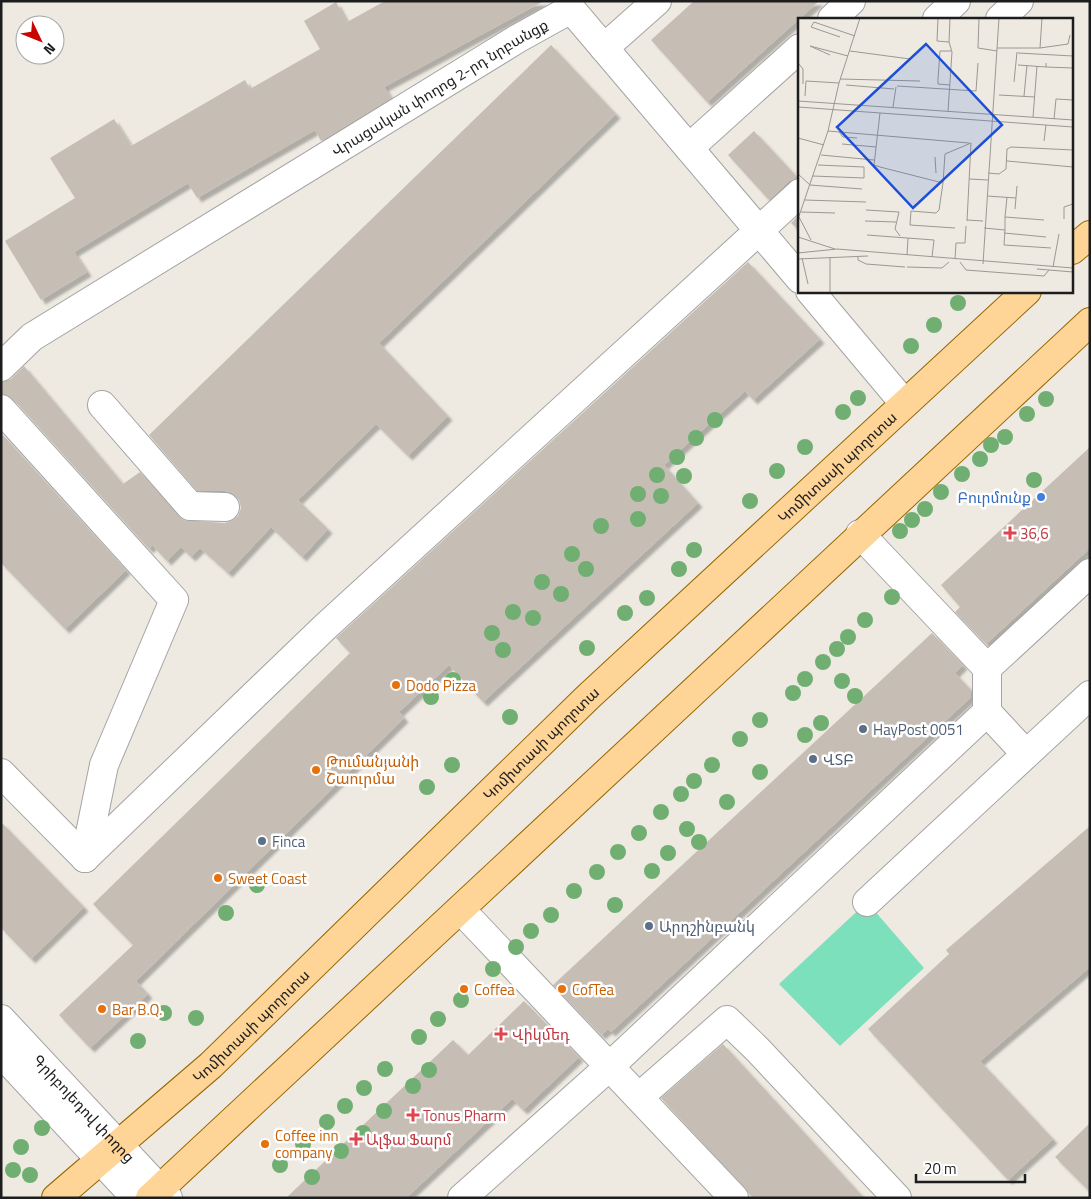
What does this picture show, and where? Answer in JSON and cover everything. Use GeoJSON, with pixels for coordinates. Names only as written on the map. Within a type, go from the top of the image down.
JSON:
{"type":"FeatureCollection","features":[{"type":"Feature","properties":{"kind":"main road"},"geometry":{"type":"LineString","coordinates":[[1074,248],[1090,235]]}},
{"type":"Feature","properties":{"kind":"main road","name":"Կոմիտասի պողոտա"},"geometry":{"type":"LineString","coordinates":[[56,1198],[211,1065],[588,698],[1026,292]]}},
{"type":"Feature","properties":{"kind":"main road"},"geometry":{"type":"LineString","coordinates":[[153,1195],[461,910],[860,534],[1090,322]]}},
{"type":"Feature","properties":{"kind":"street"},"geometry":{"type":"LineString","coordinates":[[604,48],[657,1]]}},
{"type":"Feature","properties":{"kind":"street"},"geometry":{"type":"LineString","coordinates":[[833,18],[852,1]]}},
{"type":"Feature","properties":{"kind":"street"},"geometry":{"type":"LineString","coordinates":[[938,18],[956,1]]}},
{"type":"Feature","properties":{"kind":"street"},"geometry":{"type":"LineString","coordinates":[[1001,18],[1019,1]]}},
{"type":"Feature","properties":{"kind":"street","name":"Վրացական փողոց 2-րդ նրբանցք"},"geometry":{"type":"LineString","coordinates":[[1,367],[32,337],[509,44],[572,9],[798,277]]}},
{"type":"Feature","properties":{"kind":"street"},"geometry":{"type":"LineString","coordinates":[[689,148],[798,50]]}},
{"type":"Feature","properties":{"kind":"street"},"geometry":{"type":"LineString","coordinates":[[85,858],[325,627],[758,229],[798,195]]}},
{"type":"Feature","properties":{"kind":"street"},"geometry":{"type":"LineString","coordinates":[[811,292],[904,403]]}},
{"type":"Feature","properties":{"kind":"street"},"geometry":{"type":"LineString","coordinates":[[102,405],[190,506],[225,507]]}},
{"type":"Feature","properties":{"kind":"street"},"geometry":{"type":"LineString","coordinates":[[1,409],[174,600],[104,765],[85,858]]}},
{"type":"Feature","properties":{"kind":"street"},"geometry":{"type":"LineString","coordinates":[[860,534],[987,668],[987,712],[1026,754]]}},
{"type":"Feature","properties":{"kind":"street"},"geometry":{"type":"LineString","coordinates":[[987,668],[1090,573]]}},
{"type":"Feature","properties":{"kind":"street"},"geometry":{"type":"LineString","coordinates":[[867,902],[1090,695]]}},
{"type":"Feature","properties":{"kind":"street"},"geometry":{"type":"LineString","coordinates":[[462,1198],[610,1066],[987,712]]}},
{"type":"Feature","properties":{"kind":"street"},"geometry":{"type":"LineString","coordinates":[[1,773],[85,858]]}},
{"type":"Feature","properties":{"kind":"street"},"geometry":{"type":"LineString","coordinates":[[461,910],[734,1198]]}},
{"type":"Feature","properties":{"kind":"street","name":"Գրիբոյեդով փողոց"},"geometry":{"type":"LineString","coordinates":[[1,1019],[109,1152]]}},
{"type":"Feature","properties":{"kind":"street"},"geometry":{"type":"LineString","coordinates":[[639,1097],[727,1020],[758,1050],[897,1198]]}},
{"type":"Feature","properties":{"kind":"street","name":"Գրիբոյեդով փողոց"},"geometry":{"type":"LineString","coordinates":[[1,1053],[153,1195]]}},
{"type":"Feature","properties":{"kind":"green space"},"geometry":{"type":"Polygon","coordinates":[[[867,902],[924,968],[840,1046],[779,984],[867,902]]]}},
{"type":"Feature","properties":{"kind":"building"},"geometry":{"type":"Polygon","coordinates":[[[385,1],[544,1],[384,87],[391,98],[321,141],[315,130],[197,198],[188,183],[74,252],[87,272],[41,300],[5,241],[75,198],[50,158],[114,119],[131,146],[245,80],[250,89],[320,49],[304,21],[336,2],[347,22],[385,1]]]}},
{"type":"Feature","properties":{"kind":"building"},"geometry":{"type":"Polygon","coordinates":[[[694,1],[819,1],[707,102],[651,40],[694,1]]]}},
{"type":"Feature","properties":{"kind":"building"},"geometry":{"type":"Polygon","coordinates":[[[551,45],[616,114],[379,343],[448,416],[408,456],[376,424],[298,500],[328,529],[302,557],[271,527],[228,573],[200,548],[191,557],[181,547],[167,561],[152,545],[149,549],[13,399],[1,394],[1,382],[11,379],[24,366],[123,484],[140,472],[183,520],[225,523],[233,520],[238,516],[241,508],[239,500],[234,494],[225,491],[197,491],[149,435],[551,45]]]}},
{"type":"Feature","properties":{"kind":"building"},"geometry":{"type":"Polygon","coordinates":[[[754,131],[798,178],[789,181],[769,200],[728,155],[754,131]]]}},
{"type":"Feature","properties":{"kind":"building"},"geometry":{"type":"Polygon","coordinates":[[[798,216],[798,230],[791,223],[798,216]]]}},
{"type":"Feature","properties":{"kind":"building"},"geometry":{"type":"Polygon","coordinates":[[[748,262],[820,339],[753,400],[745,391],[664,465],[698,503],[483,702],[449,665],[399,712],[404,718],[136,981],[148,994],[90,1048],[59,1015],[133,945],[93,904],[350,653],[336,638],[748,262]]]}},
{"type":"Feature","properties":{"kind":"building"},"geometry":{"type":"Polygon","coordinates":[[[1,433],[126,570],[65,629],[1,563],[1,433]]]}},
{"type":"Feature","properties":{"kind":"building"},"geometry":{"type":"Polygon","coordinates":[[[1090,447],[1090,548],[986,644],[955,612],[960,607],[941,585],[1090,447]]]}},
{"type":"Feature","properties":{"kind":"building"},"geometry":{"type":"Polygon","coordinates":[[[932,633],[963,665],[955,673],[971,690],[971,697],[611,1032],[608,1029],[601,1035],[553,985],[932,633]]]}},
{"type":"Feature","properties":{"kind":"building"},"geometry":{"type":"Polygon","coordinates":[[[1,822],[84,907],[31,959],[1,928],[1,822]]]}},
{"type":"Feature","properties":{"kind":"building"},"geometry":{"type":"Polygon","coordinates":[[[1090,826],[1090,967],[980,1061],[1053,1139],[1008,1180],[868,1029],[949,954],[946,950],[1090,826]]]}},
{"type":"Feature","properties":{"kind":"building"},"geometry":{"type":"Polygon","coordinates":[[[524,1001],[579,1057],[523,1110],[512,1099],[406,1198],[286,1198],[453,1040],[468,1055],[524,1001]]]}},
{"type":"Feature","properties":{"kind":"building"},"geometry":{"type":"Polygon","coordinates":[[[723,1044],[864,1198],[753,1198],[661,1098],[723,1044]]]}},
{"type":"Feature","properties":{"kind":"building"},"geometry":{"type":"Polygon","coordinates":[[[1090,1123],[1090,1192],[1055,1157],[1090,1123]]]}},
{"type":"Feature","properties":{"kind":"place","name":"Բուրմունք"},"geometry":{"type":"Point","coordinates":[1041,497]}},
{"type":"Feature","properties":{"kind":"place","name":"36,6"},"geometry":{"type":"Point","coordinates":[1010,533]}},
{"type":"Feature","properties":{"kind":"place","name":"Dodo Pizza"},"geometry":{"type":"Point","coordinates":[396,685]}},
{"type":"Feature","properties":{"kind":"place","name":"HayPost 0051"},"geometry":{"type":"Point","coordinates":[863,729]}},
{"type":"Feature","properties":{"kind":"place","name":"ՎՏԲ"},"geometry":{"type":"Point","coordinates":[813,759]}},
{"type":"Feature","properties":{"kind":"place","name":"Թումանյանի Շաուրմա"},"geometry":{"type":"Point","coordinates":[316,770]}},
{"type":"Feature","properties":{"kind":"place","name":"Finca"},"geometry":{"type":"Point","coordinates":[262,841]}},
{"type":"Feature","properties":{"kind":"place","name":"Sweet Coast"},"geometry":{"type":"Point","coordinates":[218,878]}},
{"type":"Feature","properties":{"kind":"place","name":"Արդշինբանկ"},"geometry":{"type":"Point","coordinates":[649,926]}},
{"type":"Feature","properties":{"kind":"place","name":"Coffea"},"geometry":{"type":"Point","coordinates":[464,989]}},
{"type":"Feature","properties":{"kind":"place","name":"CofTea"},"geometry":{"type":"Point","coordinates":[562,989]}},
{"type":"Feature","properties":{"kind":"place","name":"Bar B.Q."},"geometry":{"type":"Point","coordinates":[102,1009]}},
{"type":"Feature","properties":{"kind":"place","name":"Վիկմեդ"},"geometry":{"type":"Point","coordinates":[501,1034]}},
{"type":"Feature","properties":{"kind":"place","name":"Tonus Pharm"},"geometry":{"type":"Point","coordinates":[413,1115]}},
{"type":"Feature","properties":{"kind":"place","name":"Ալֆա Ֆարմ"},"geometry":{"type":"Point","coordinates":[356,1139]}},
{"type":"Feature","properties":{"kind":"place","name":"Coffee inn company"},"geometry":{"type":"Point","coordinates":[265,1144]}}]}
